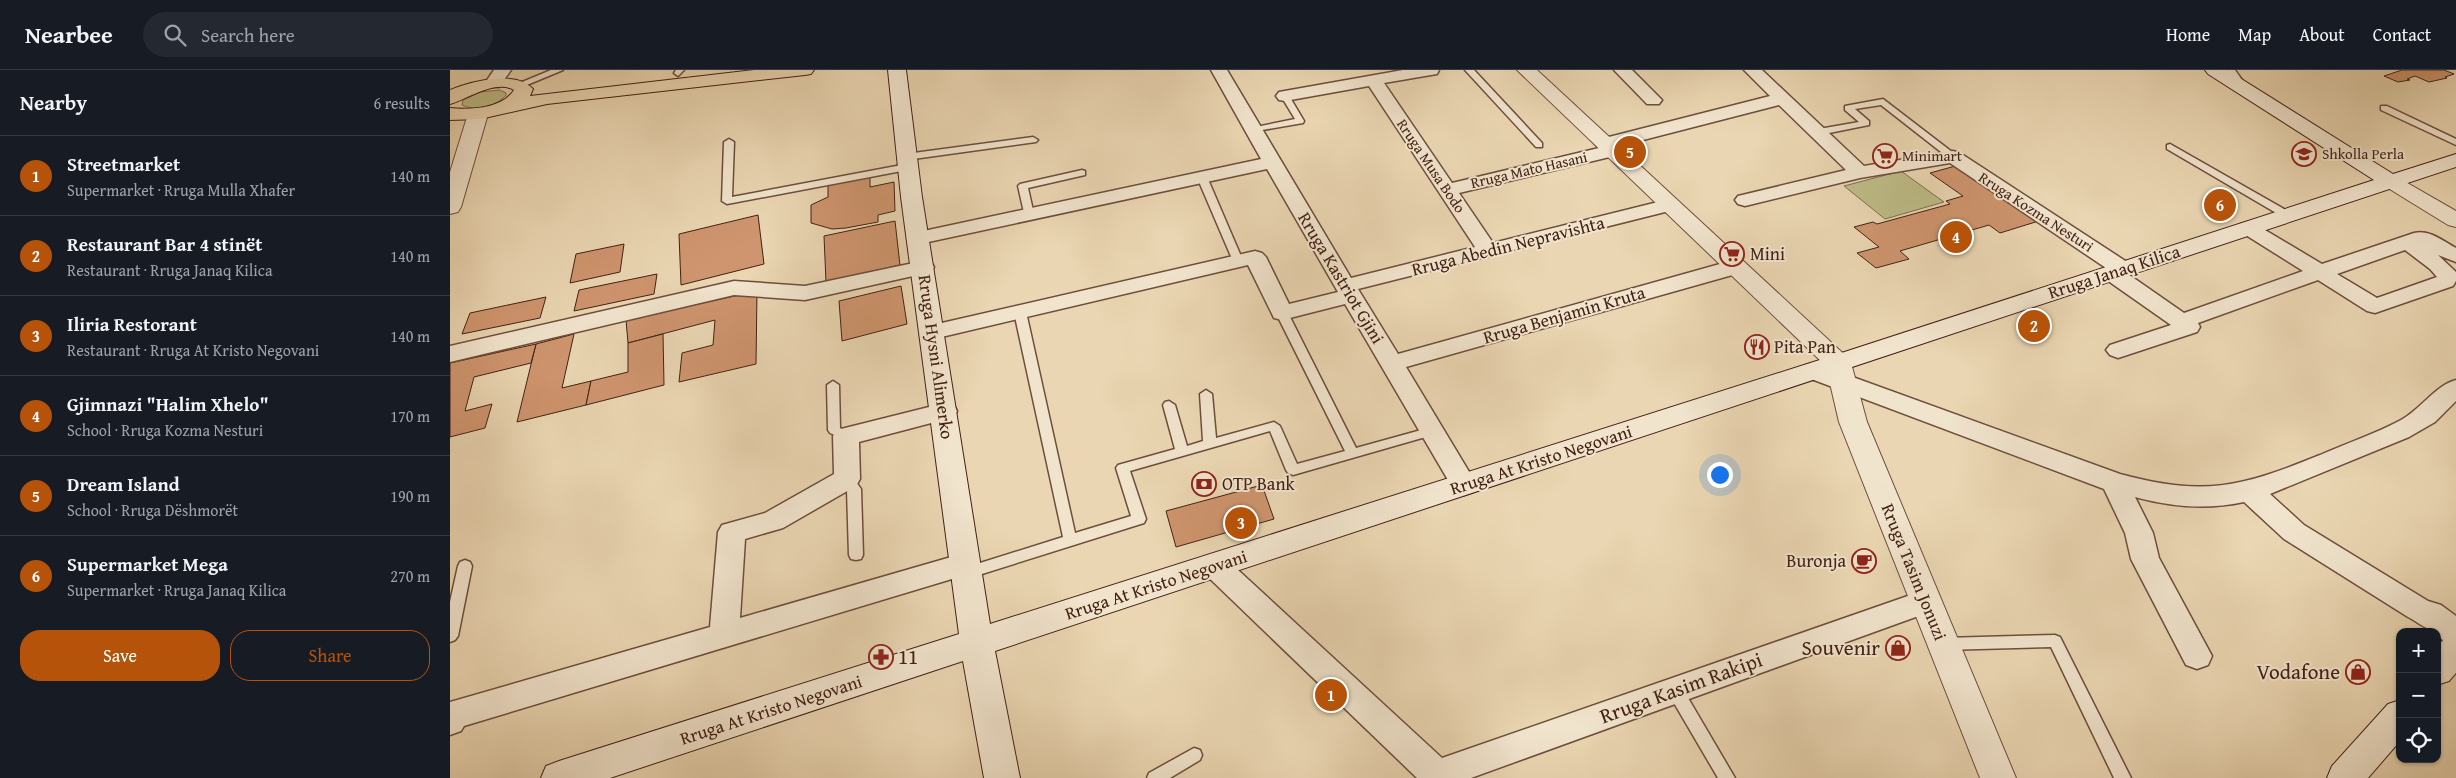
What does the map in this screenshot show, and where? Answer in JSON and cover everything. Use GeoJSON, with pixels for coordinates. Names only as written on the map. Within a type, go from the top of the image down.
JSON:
{"type":"FeatureCollection","features":[{"type":"Feature","properties":{"kind":"main road"},"geometry":{"type":"LineString","coordinates":[[455,94],[498,77],[520,85],[554,86],[709,70]]}},
{"type":"Feature","properties":{"kind":"main road"},"geometry":{"type":"LineString","coordinates":[[450,114],[478,114],[547,98],[805,70]]}},
{"type":"Feature","properties":{"kind":"main road","name":"Rruga Hysni Alimerko"},"geometry":{"type":"LineString","coordinates":[[897,70],[906,162],[945,411],[976,644],[1002,778]]}},
{"type":"Feature","properties":{"kind":"main road"},"geometry":{"type":"LineString","coordinates":[[1526,70],[1736,267],[1832,372]]}},
{"type":"Feature","properties":{"kind":"main road"},"geometry":{"type":"LineString","coordinates":[[2214,70],[2390,181],[2456,220]]}},
{"type":"Feature","properties":{"kind":"main road"},"geometry":{"type":"LineString","coordinates":[[502,108],[519,98],[524,89],[520,85]]}},
{"type":"Feature","properties":{"kind":"main road"},"geometry":{"type":"LineString","coordinates":[[450,207],[478,114]]}},
{"type":"Feature","properties":{"kind":"main road","name":"Rruga Janaq Kilica"},"geometry":{"type":"LineString","coordinates":[[1832,372],[2117,271],[2456,160]]}},
{"type":"Feature","properties":{"kind":"main road","name":"Rruga At Kristo Negovani"},"geometry":{"type":"LineString","coordinates":[[559,778],[1464,485],[1832,372]]}},
{"type":"Feature","properties":{"kind":"main road","name":"Rruga Tasim Jonuzi"},"geometry":{"type":"LineString","coordinates":[[1832,372],[1998,778]]}},
{"type":"Feature","properties":{"kind":"main road"},"geometry":{"type":"LineString","coordinates":[[2441,666],[2456,649]]}},
{"type":"Feature","properties":{"kind":"main road"},"geometry":{"type":"LineString","coordinates":[[2345,778],[2397,718]]}},
{"type":"Feature","properties":{"kind":"street","name":"Rruga Kastriot Gjini"},"geometry":{"type":"LineString","coordinates":[[1219,70],[1464,485]]}},
{"type":"Feature","properties":{"kind":"street"},"geometry":{"type":"LineString","coordinates":[[1285,96],[1431,70]]}},
{"type":"Feature","properties":{"kind":"street"},"geometry":{"type":"LineString","coordinates":[[1622,70],[1653,100]]}},
{"type":"Feature","properties":{"kind":"street"},"geometry":{"type":"LineString","coordinates":[[1752,70],[1784,98],[1860,172]]}},
{"type":"Feature","properties":{"kind":"street","name":"Rruga Musa Bodo"},"geometry":{"type":"LineString","coordinates":[[1374,81],[1488,251]]}},
{"type":"Feature","properties":{"kind":"street","name":"Rruga Mato Hasani"},"geometry":{"type":"LineString","coordinates":[[1447,190],[1608,148],[1784,98]]}},
{"type":"Feature","properties":{"kind":"street"},"geometry":{"type":"LineString","coordinates":[[1745,200],[1860,172],[1952,157]]}},
{"type":"Feature","properties":{"kind":"street","name":"Rruga Kozma Nesturi"},"geometry":{"type":"LineString","coordinates":[[1952,157],[2117,271],[2182,321]]}},
{"type":"Feature","properties":{"kind":"street"},"geometry":{"type":"LineString","coordinates":[[919,238],[1273,162]]}},
{"type":"Feature","properties":{"kind":"street","name":"Rruga Abedin Nepravishta"},"geometry":{"type":"LineString","coordinates":[[1282,313],[1348,291],[1488,251],[1670,205]]}},
{"type":"Feature","properties":{"kind":"street"},"geometry":{"type":"LineString","coordinates":[[2248,228],[2375,306],[2451,284],[2444,270],[2406,243]]}},
{"type":"Feature","properties":{"kind":"street"},"geometry":{"type":"LineString","coordinates":[[2182,321],[2421,237],[2456,256]]}},
{"type":"Feature","properties":{"kind":"street"},"geometry":{"type":"LineString","coordinates":[[933,332],[1255,257],[1282,313]]}},
{"type":"Feature","properties":{"kind":"street"},"geometry":{"type":"LineString","coordinates":[[450,354],[734,288],[745,287],[792,294],[805,293],[923,267]]}},
{"type":"Feature","properties":{"kind":"street","name":"Rruga Benjamin Kruta"},"geometry":{"type":"LineString","coordinates":[[1392,363],[1736,267]]}},
{"type":"Feature","properties":{"kind":"street"},"geometry":{"type":"LineString","coordinates":[[2118,350],[2190,327],[2182,321]]}},
{"type":"Feature","properties":{"kind":"street"},"geometry":{"type":"LineString","coordinates":[[1832,372],[2114,482],[2148,492],[2184,497],[2210,498],[2250,491],[2306,471],[2393,435],[2424,418],[2456,388]]}},
{"type":"Feature","properties":{"kind":"street"},"geometry":{"type":"LineString","coordinates":[[724,635],[732,532],[773,521],[847,479],[846,436],[945,411]]}},
{"type":"Feature","properties":{"kind":"street"},"geometry":{"type":"LineString","coordinates":[[2114,482],[2139,533],[2145,559],[2198,656]]}},
{"type":"Feature","properties":{"kind":"street"},"geometry":{"type":"LineString","coordinates":[[2250,491],[2294,532],[2418,609],[2431,614],[2456,633]]}},
{"type":"Feature","properties":{"kind":"street"},"geometry":{"type":"LineString","coordinates":[[1214,566],[1439,776]]}},
{"type":"Feature","properties":{"kind":"street"},"geometry":{"type":"LineString","coordinates":[[450,716],[724,635],[966,568]]}},
{"type":"Feature","properties":{"kind":"street","name":"Rruga Kasim Rakipi"},"geometry":{"type":"LineString","coordinates":[[1439,776],[1925,602]]}},
{"type":"Feature","properties":{"kind":"lane"},"geometry":{"type":"LineString","coordinates":[[520,85],[559,70]]}},
{"type":"Feature","properties":{"kind":"lane"},"geometry":{"type":"LineString","coordinates":[[1469,70],[1539,145]]}},
{"type":"Feature","properties":{"kind":"lane"},"geometry":{"type":"LineString","coordinates":[[2231,70],[2245,89]]}},
{"type":"Feature","properties":{"kind":"lane"},"geometry":{"type":"LineString","coordinates":[[1254,130],[1300,121],[1285,96]]}},
{"type":"Feature","properties":{"kind":"lane"},"geometry":{"type":"LineString","coordinates":[[1818,132],[1866,123],[1848,108],[1883,102],[1952,157]]}},
{"type":"Feature","properties":{"kind":"lane"},"geometry":{"type":"LineString","coordinates":[[2384,108],[2456,142]]}},
{"type":"Feature","properties":{"kind":"lane"},"geometry":{"type":"LineString","coordinates":[[729,142],[727,201],[906,162],[1033,140]]}},
{"type":"Feature","properties":{"kind":"lane"},"geometry":{"type":"LineString","coordinates":[[2170,147],[2287,215]]}},
{"type":"Feature","properties":{"kind":"lane"},"geometry":{"type":"LineString","coordinates":[[1030,214],[1023,186],[1082,174]]}},
{"type":"Feature","properties":{"kind":"lane"},"geometry":{"type":"LineString","coordinates":[[1202,177],[1238,261]]}},
{"type":"Feature","properties":{"kind":"lane"},"geometry":{"type":"LineString","coordinates":[[1020,312],[1070,540]]}},
{"type":"Feature","properties":{"kind":"lane"},"geometry":{"type":"LineString","coordinates":[[1282,313],[1352,453]]}},
{"type":"Feature","properties":{"kind":"lane"},"geometry":{"type":"LineString","coordinates":[[833,385],[834,430],[846,436]]}},
{"type":"Feature","properties":{"kind":"lane"},"geometry":{"type":"LineString","coordinates":[[1206,394],[1210,444]]}},
{"type":"Feature","properties":{"kind":"lane"},"geometry":{"type":"LineString","coordinates":[[1168,405],[1182,452]]}},
{"type":"Feature","properties":{"kind":"lane"},"geometry":{"type":"LineString","coordinates":[[966,568],[1139,519],[1124,468],[1274,426],[1293,470],[1432,430]]}},
{"type":"Feature","properties":{"kind":"lane"},"geometry":{"type":"LineString","coordinates":[[847,479],[854,489],[856,555]]}},
{"type":"Feature","properties":{"kind":"lane"},"geometry":{"type":"LineString","coordinates":[[450,636],[465,566]]}},
{"type":"Feature","properties":{"kind":"lane"},"geometry":{"type":"LineString","coordinates":[[1943,644],[2055,641],[2124,778]]}},
{"type":"Feature","properties":{"kind":"lane"},"geometry":{"type":"LineString","coordinates":[[1675,690],[1727,778]]}},
{"type":"Feature","properties":{"kind":"lane"},"geometry":{"type":"LineString","coordinates":[[1155,778],[1194,755]]}},
{"type":"Feature","properties":{"kind":"shaded area"},"geometry":{"type":"Polygon","coordinates":[[[500,90],[506,93],[506,95],[492,105],[473,108],[462,105],[463,100],[480,92],[500,90]]]}},
{"type":"Feature","properties":{"kind":"shaded area"},"geometry":{"type":"Polygon","coordinates":[[[1901,171],[1944,202],[1885,219],[1844,186],[1901,171]]]}},
{"type":"Feature","properties":{"kind":"building"},"geometry":{"type":"Polygon","coordinates":[[[2402,70],[2444,70],[2454,74],[2445,77],[2447,78],[2429,82],[2415,76],[2407,79],[2410,80],[2398,82],[2384,76],[2402,70]]]}},
{"type":"Feature","properties":{"kind":"building"},"geometry":{"type":"Polygon","coordinates":[[[1959,165],[2042,220],[2000,233],[1989,225],[1900,251],[1909,259],[1876,268],[1857,253],[1879,247],[1854,227],[1873,222],[1877,224],[1950,204],[1946,201],[1963,196],[1930,173],[1959,165]]]}},
{"type":"Feature","properties":{"kind":"building"},"geometry":{"type":"Polygon","coordinates":[[[870,177],[870,187],[894,182],[895,211],[878,215],[878,222],[846,228],[832,229],[811,223],[811,205],[828,197],[828,184],[870,177]]]}},
{"type":"Feature","properties":{"kind":"building"},"geometry":{"type":"Polygon","coordinates":[[[758,215],[764,264],[681,285],[679,234],[758,215]]]}},
{"type":"Feature","properties":{"kind":"building"},"geometry":{"type":"Polygon","coordinates":[[[895,221],[900,265],[826,282],[824,236],[895,221]]]}},
{"type":"Feature","properties":{"kind":"building"},"geometry":{"type":"Polygon","coordinates":[[[624,244],[620,272],[570,283],[576,254],[624,244]]]}},
{"type":"Feature","properties":{"kind":"building"},"geometry":{"type":"Polygon","coordinates":[[[657,274],[654,294],[574,311],[579,290],[657,274]]]}},
{"type":"Feature","properties":{"kind":"building"},"geometry":{"type":"Polygon","coordinates":[[[901,286],[907,324],[842,341],[839,301],[901,286]]]}},
{"type":"Feature","properties":{"kind":"building"},"geometry":{"type":"Polygon","coordinates":[[[757,291],[756,364],[679,382],[682,353],[713,345],[715,320],[628,343],[626,320],[757,291]]]}},
{"type":"Feature","properties":{"kind":"building"},"geometry":{"type":"Polygon","coordinates":[[[546,297],[540,318],[462,334],[470,313],[546,297]]]}},
{"type":"Feature","properties":{"kind":"building"},"geometry":{"type":"Polygon","coordinates":[[[574,334],[562,388],[591,381],[586,405],[517,422],[536,344],[574,334]]]}},
{"type":"Feature","properties":{"kind":"building"},"geometry":{"type":"Polygon","coordinates":[[[663,334],[664,385],[586,405],[591,381],[628,372],[628,343],[663,334]]]}},
{"type":"Feature","properties":{"kind":"building"},"geometry":{"type":"Polygon","coordinates":[[[536,344],[531,363],[474,377],[465,411],[492,404],[485,428],[450,437],[450,363],[536,344]]]}},
{"type":"Feature","properties":{"kind":"building"},"geometry":{"type":"Polygon","coordinates":[[[1262,485],[1274,519],[1176,547],[1166,511],[1262,485]]]}},
{"type":"Feature","properties":{"kind":"place","name":"Dream Island"},"geometry":{"type":"Point","coordinates":[1630,152]}},
{"type":"Feature","properties":{"kind":"place","name":"Shkolla Perla"},"geometry":{"type":"Point","coordinates":[2304,154]}},
{"type":"Feature","properties":{"kind":"place","name":"Minimart"},"geometry":{"type":"Point","coordinates":[1885,156]}},
{"type":"Feature","properties":{"kind":"place","name":"Supermarket Mega"},"geometry":{"type":"Point","coordinates":[2220,205]}},
{"type":"Feature","properties":{"kind":"place","name":"Gjimnazi \"Halim Xhelo\""},"geometry":{"type":"Point","coordinates":[1956,237]}},
{"type":"Feature","properties":{"kind":"place","name":"Mini"},"geometry":{"type":"Point","coordinates":[1732,254]}},
{"type":"Feature","properties":{"kind":"place","name":"Restaurant Bar 4 stinët"},"geometry":{"type":"Point","coordinates":[2034,326]}},
{"type":"Feature","properties":{"kind":"place","name":"Pita Pan"},"geometry":{"type":"Point","coordinates":[1757,347]}},
{"type":"Feature","properties":{"kind":"place","name":"OTP Bank"},"geometry":{"type":"Point","coordinates":[1204,484]}},
{"type":"Feature","properties":{"kind":"place","name":"Iliria Restorant"},"geometry":{"type":"Point","coordinates":[1241,523]}},
{"type":"Feature","properties":{"kind":"place","name":"Buronja"},"geometry":{"type":"Point","coordinates":[1864,561]}},
{"type":"Feature","properties":{"kind":"place","name":"Souvenir"},"geometry":{"type":"Point","coordinates":[1898,648]}},
{"type":"Feature","properties":{"kind":"place","name":"11"},"geometry":{"type":"Point","coordinates":[881,657]}},
{"type":"Feature","properties":{"kind":"place","name":"Vodafone"},"geometry":{"type":"Point","coordinates":[2358,672]}},
{"type":"Feature","properties":{"kind":"place","name":"Streetmarket"},"geometry":{"type":"Point","coordinates":[1331,695]}}]}
